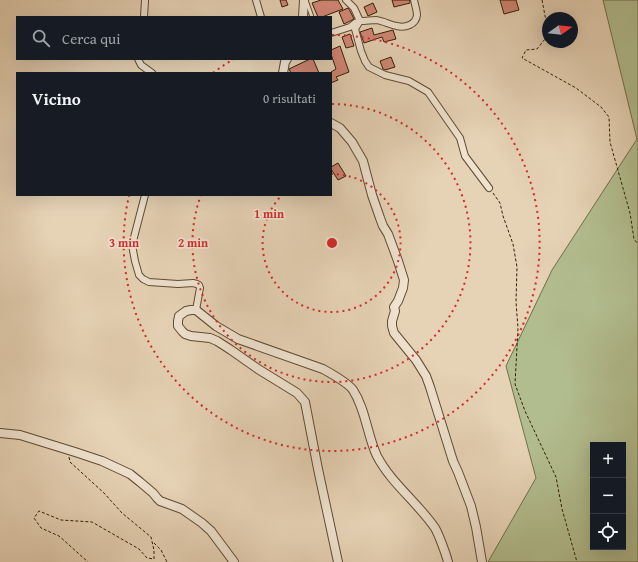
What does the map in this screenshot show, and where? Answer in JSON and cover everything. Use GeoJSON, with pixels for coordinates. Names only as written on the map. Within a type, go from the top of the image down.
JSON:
{"type":"FeatureCollection","features":[{"type":"Feature","properties":{"kind":"street"},"geometry":{"type":"LineString","coordinates":[[144,16],[145,0]]}},
{"type":"Feature","properties":{"kind":"street"},"geometry":{"type":"LineString","coordinates":[[256,0],[261,16]]}},
{"type":"Feature","properties":{"kind":"street"},"geometry":{"type":"LineString","coordinates":[[303,16],[305,0]]}},
{"type":"Feature","properties":{"kind":"street"},"geometry":{"type":"LineString","coordinates":[[346,0],[354,8],[360,21]]}},
{"type":"Feature","properties":{"kind":"street"},"geometry":{"type":"LineString","coordinates":[[332,33],[350,27],[360,21],[377,20],[396,26],[407,26],[416,19],[417,14],[414,0]]}},
{"type":"Feature","properties":{"kind":"street"},"geometry":{"type":"LineString","coordinates":[[360,21],[355,29],[361,51],[369,67],[385,75],[410,82],[428,92],[460,138],[465,156],[489,188]]}},
{"type":"Feature","properties":{"kind":"street"},"geometry":{"type":"LineString","coordinates":[[138,60],[141,65],[151,72]]}},
{"type":"Feature","properties":{"kind":"street"},"geometry":{"type":"LineString","coordinates":[[283,72],[286,60]]}},
{"type":"Feature","properties":{"kind":"street"},"geometry":{"type":"LineString","coordinates":[[332,124],[340,128],[352,142],[363,161],[380,218],[388,234],[398,261],[404,280],[398,301],[394,307],[395,311],[392,326],[394,333],[422,369],[430,387],[453,461],[471,506],[482,562]]}},
{"type":"Feature","properties":{"kind":"street"},"geometry":{"type":"LineString","coordinates":[[145,196],[132,245],[139,275],[149,282],[199,285],[200,288],[196,310]]}},
{"type":"Feature","properties":{"kind":"street"},"geometry":{"type":"LineString","coordinates":[[338,562],[305,402],[297,393],[216,341],[205,337],[185,334],[178,326],[178,322],[179,316],[186,311],[196,310],[216,326],[238,339],[323,369],[334,375],[352,389],[359,401],[377,456],[398,485],[436,529],[448,562]]}},
{"type":"Feature","properties":{"kind":"street"},"geometry":{"type":"LineString","coordinates":[[0,432],[20,435],[66,449],[102,461],[130,474],[153,493],[160,501],[182,509],[202,523],[209,529],[234,562]]}},
{"type":"Feature","properties":{"kind":"lane"},"geometry":{"type":"LineString","coordinates":[[305,0],[312,16]]}},
{"type":"Feature","properties":{"kind":"path"},"geometry":{"type":"LineString","coordinates":[[542,0],[547,26],[545,39],[537,49],[526,50],[522,58],[576,88],[602,107],[609,117],[610,142],[630,213],[634,239],[638,244]]}},
{"type":"Feature","properties":{"kind":"path"},"geometry":{"type":"LineString","coordinates":[[489,188],[500,203],[513,244],[517,267],[516,302],[518,328],[515,384],[525,410],[556,477],[562,509],[577,562]]}},
{"type":"Feature","properties":{"kind":"path"},"geometry":{"type":"LineString","coordinates":[[66,449],[70,462],[104,493],[122,513],[151,537],[154,550],[154,559],[147,558],[139,549],[92,522],[61,520],[39,511],[34,518],[41,528],[59,536],[88,562]]}},
{"type":"Feature","properties":{"kind":"path"},"geometry":{"type":"LineString","coordinates":[[152,542],[161,550],[167,562]]}},
{"type":"Feature","properties":{"kind":"green space"},"geometry":{"type":"Polygon","coordinates":[[[603,0],[638,0],[638,562],[488,562],[536,478],[506,366],[552,270],[637,139],[603,0]]]}},
{"type":"Feature","properties":{"kind":"building"},"geometry":{"type":"Polygon","coordinates":[[[280,0],[286,0],[288,5],[282,7],[280,0]]]}},
{"type":"Feature","properties":{"kind":"building"},"geometry":{"type":"Polygon","coordinates":[[[321,0],[338,0],[343,9],[325,16],[318,16],[312,3],[321,0]]]}},
{"type":"Feature","properties":{"kind":"building"},"geometry":{"type":"Polygon","coordinates":[[[392,0],[410,0],[410,3],[394,7],[392,0]]]}},
{"type":"Feature","properties":{"kind":"building"},"geometry":{"type":"Polygon","coordinates":[[[500,0],[516,0],[519,10],[504,14],[500,0]]]}},
{"type":"Feature","properties":{"kind":"building"},"geometry":{"type":"Polygon","coordinates":[[[373,3],[377,12],[368,16],[364,7],[373,3]]]}},
{"type":"Feature","properties":{"kind":"building"},"geometry":{"type":"Polygon","coordinates":[[[348,8],[354,19],[344,24],[339,12],[348,8]]]}},
{"type":"Feature","properties":{"kind":"building"},"geometry":{"type":"Polygon","coordinates":[[[372,28],[374,35],[393,30],[396,39],[384,42],[382,37],[364,43],[360,32],[372,28]]]}},
{"type":"Feature","properties":{"kind":"building"},"geometry":{"type":"Polygon","coordinates":[[[350,34],[354,46],[346,48],[342,37],[350,34]]]}},
{"type":"Feature","properties":{"kind":"building"},"geometry":{"type":"Polygon","coordinates":[[[340,46],[349,72],[336,77],[338,80],[332,83],[331,72],[336,69],[332,57],[332,50],[340,46]]]}},
{"type":"Feature","properties":{"kind":"building"},"geometry":{"type":"Polygon","coordinates":[[[391,57],[395,67],[385,70],[383,69],[380,61],[391,57]]]}},
{"type":"Feature","properties":{"kind":"building"},"geometry":{"type":"Polygon","coordinates":[[[308,60],[313,60],[319,72],[290,72],[289,69],[308,60]]]}},
{"type":"Feature","properties":{"kind":"building"},"geometry":{"type":"Polygon","coordinates":[[[338,163],[346,176],[338,180],[332,171],[332,166],[338,163]]]}}]}
